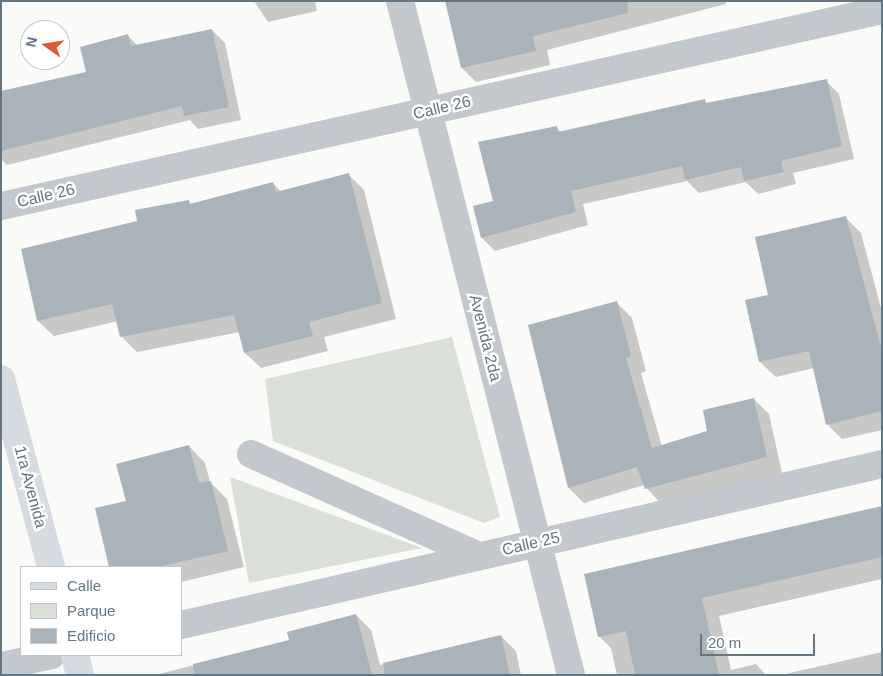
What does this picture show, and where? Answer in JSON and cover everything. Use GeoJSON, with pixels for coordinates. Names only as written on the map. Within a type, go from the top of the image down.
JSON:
{"type":"FeatureCollection","features":[{"type":"Feature","properties":{"kind":"main road","name":"1ra Avenida"},"geometry":{"type":"LineString","coordinates":[[1,379],[51,566]]}},
{"type":"Feature","properties":{"kind":"main road"},"geometry":{"type":"LineString","coordinates":[[75,656],[80,675]]}},
{"type":"Feature","properties":{"kind":"street","name":"Avenida 2da"},"geometry":{"type":"LineString","coordinates":[[400,1],[571,675]]}},
{"type":"Feature","properties":{"kind":"street","name":"Calle 26"},"geometry":{"type":"LineString","coordinates":[[1,206],[882,10]]}},
{"type":"Feature","properties":{"kind":"street"},"geometry":{"type":"LineString","coordinates":[[251,454],[479,556]]}},
{"type":"Feature","properties":{"kind":"street","name":"Calle 25"},"geometry":{"type":"LineString","coordinates":[[182,625],[882,464]]}},
{"type":"Feature","properties":{"kind":"street"},"geometry":{"type":"LineString","coordinates":[[1,666],[47,656]]}},
{"type":"Feature","properties":{"kind":"green space"},"geometry":{"type":"Polygon","coordinates":[[[452,337],[500,517],[484,523],[273,441],[265,379],[452,337]]]}},
{"type":"Feature","properties":{"kind":"green space"},"geometry":{"type":"Polygon","coordinates":[[[230,477],[422,548],[249,583],[230,477]]]}},
{"type":"Feature","properties":{"kind":"building"},"geometry":{"type":"Polygon","coordinates":[[[445,1],[627,1],[628,13],[533,36],[536,51],[461,68],[445,1]]]}},
{"type":"Feature","properties":{"kind":"building"},"geometry":{"type":"Polygon","coordinates":[[[212,29],[229,107],[184,116],[182,106],[1,151],[1,91],[86,72],[80,47],[128,34],[131,46],[212,29]]]}},
{"type":"Feature","properties":{"kind":"building"},"geometry":{"type":"Polygon","coordinates":[[[827,79],[842,146],[781,161],[784,172],[744,181],[741,167],[685,180],[682,166],[571,191],[576,212],[481,238],[473,206],[493,201],[478,142],[557,126],[558,132],[705,99],[706,103],[827,79]]]}},
{"type":"Feature","properties":{"kind":"building"},"geometry":{"type":"Polygon","coordinates":[[[349,173],[382,303],[309,322],[313,336],[244,353],[234,315],[120,337],[112,304],[37,321],[21,249],[137,221],[135,210],[189,200],[190,204],[273,182],[276,192],[349,173]]]}},
{"type":"Feature","properties":{"kind":"building"},"geometry":{"type":"Polygon","coordinates":[[[846,216],[882,351],[882,411],[826,425],[809,351],[759,362],[745,300],[768,295],[755,237],[846,216]]]}},
{"type":"Feature","properties":{"kind":"building"},"geometry":{"type":"Polygon","coordinates":[[[617,301],[631,356],[626,358],[652,448],[707,431],[703,410],[754,398],[767,457],[645,489],[637,467],[568,488],[528,325],[617,301]]]}},
{"type":"Feature","properties":{"kind":"building"},"geometry":{"type":"Polygon","coordinates":[[[189,445],[199,483],[211,481],[228,551],[162,566],[109,566],[95,508],[126,501],[116,464],[189,445]]]}},
{"type":"Feature","properties":{"kind":"building"},"geometry":{"type":"Polygon","coordinates":[[[882,506],[882,557],[702,598],[719,675],[635,675],[626,631],[598,637],[584,574],[882,506]]]}},
{"type":"Feature","properties":{"kind":"building"},"geometry":{"type":"Polygon","coordinates":[[[356,614],[372,675],[194,675],[193,664],[289,640],[287,632],[356,614]]]}},
{"type":"Feature","properties":{"kind":"building"},"geometry":{"type":"Polygon","coordinates":[[[501,635],[510,675],[385,675],[383,663],[501,635]]]}}]}
